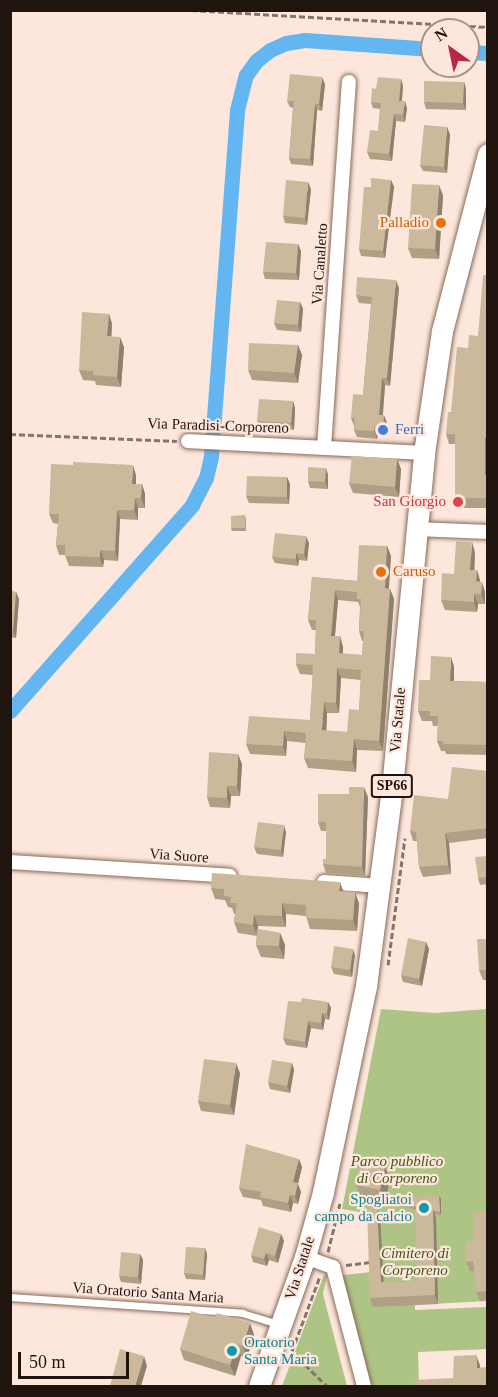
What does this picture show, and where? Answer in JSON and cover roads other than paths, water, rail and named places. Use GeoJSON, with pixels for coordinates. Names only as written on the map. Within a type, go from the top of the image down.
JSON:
{"type":"FeatureCollection","features":[{"type":"Feature","properties":{"kind":"main road","name":"Via Statale"},"geometry":{"type":"LineString","coordinates":[[259,1386],[304,1257],[323,1192],[366,986],[381,886],[424,453],[442,331],[488,154]]}},
{"type":"Feature","properties":{"kind":"street","name":"Via Canaletto"},"geometry":{"type":"LineString","coordinates":[[324,447],[349,82]]}},
{"type":"Feature","properties":{"kind":"street","name":"Via Paradisi-Corporeno"},"geometry":{"type":"LineString","coordinates":[[188,441],[424,453]]}},
{"type":"Feature","properties":{"kind":"street"},"geometry":{"type":"LineString","coordinates":[[416,530],[488,532]]}},
{"type":"Feature","properties":{"kind":"street","name":"Via Suore"},"geometry":{"type":"LineString","coordinates":[[10,862],[250,877]]}},
{"type":"Feature","properties":{"kind":"street"},"geometry":{"type":"LineString","coordinates":[[310,881],[381,886]]}},
{"type":"Feature","properties":{"kind":"street"},"geometry":{"type":"LineString","coordinates":[[304,1257],[333,1267],[364,1386]]}},
{"type":"Feature","properties":{"kind":"lane","name":"Via Oratorio Santa Maria"},"geometry":{"type":"LineString","coordinates":[[10,1297],[242,1312],[281,1325]]}},
{"type":"Feature","properties":{"kind":"waterway"},"geometry":{"type":"LineString","coordinates":[[10,711],[192,505],[206,478],[211,457],[237,110],[246,75],[256,61],[270,50],[286,43],[305,40],[420,48]]}},
{"type":"Feature","properties":{"kind":"waterway"},"geometry":{"type":"LineString","coordinates":[[480,53],[488,53]]}},
{"type":"Feature","properties":{"kind":"place","name":"Palladio"},"geometry":{"type":"Point","coordinates":[441,223]}},
{"type":"Feature","properties":{"kind":"place","name":"Ferri"},"geometry":{"type":"Point","coordinates":[383,430]}},
{"type":"Feature","properties":{"kind":"place","name":"San Giorgio"},"geometry":{"type":"Point","coordinates":[458,502]}},
{"type":"Feature","properties":{"kind":"place","name":"Caruso"},"geometry":{"type":"Point","coordinates":[381,572]}},
{"type":"Feature","properties":{"kind":"place","name":"Spogliatoi campo da calcio"},"geometry":{"type":"Point","coordinates":[424,1208]}},
{"type":"Feature","properties":{"kind":"place","name":"Oratorio Santa Maria"},"geometry":{"type":"Point","coordinates":[232,1351]}},
{"type":"Feature","properties":{"kind":"park label","name":"Parco pubblico di Corporeno"},"geometry":{"type":"Point","coordinates":[397,1170]}},
{"type":"Feature","properties":{"kind":"park label","name":"Cimitero di Corporeno"},"geometry":{"type":"Point","coordinates":[415,1262]}}]}
